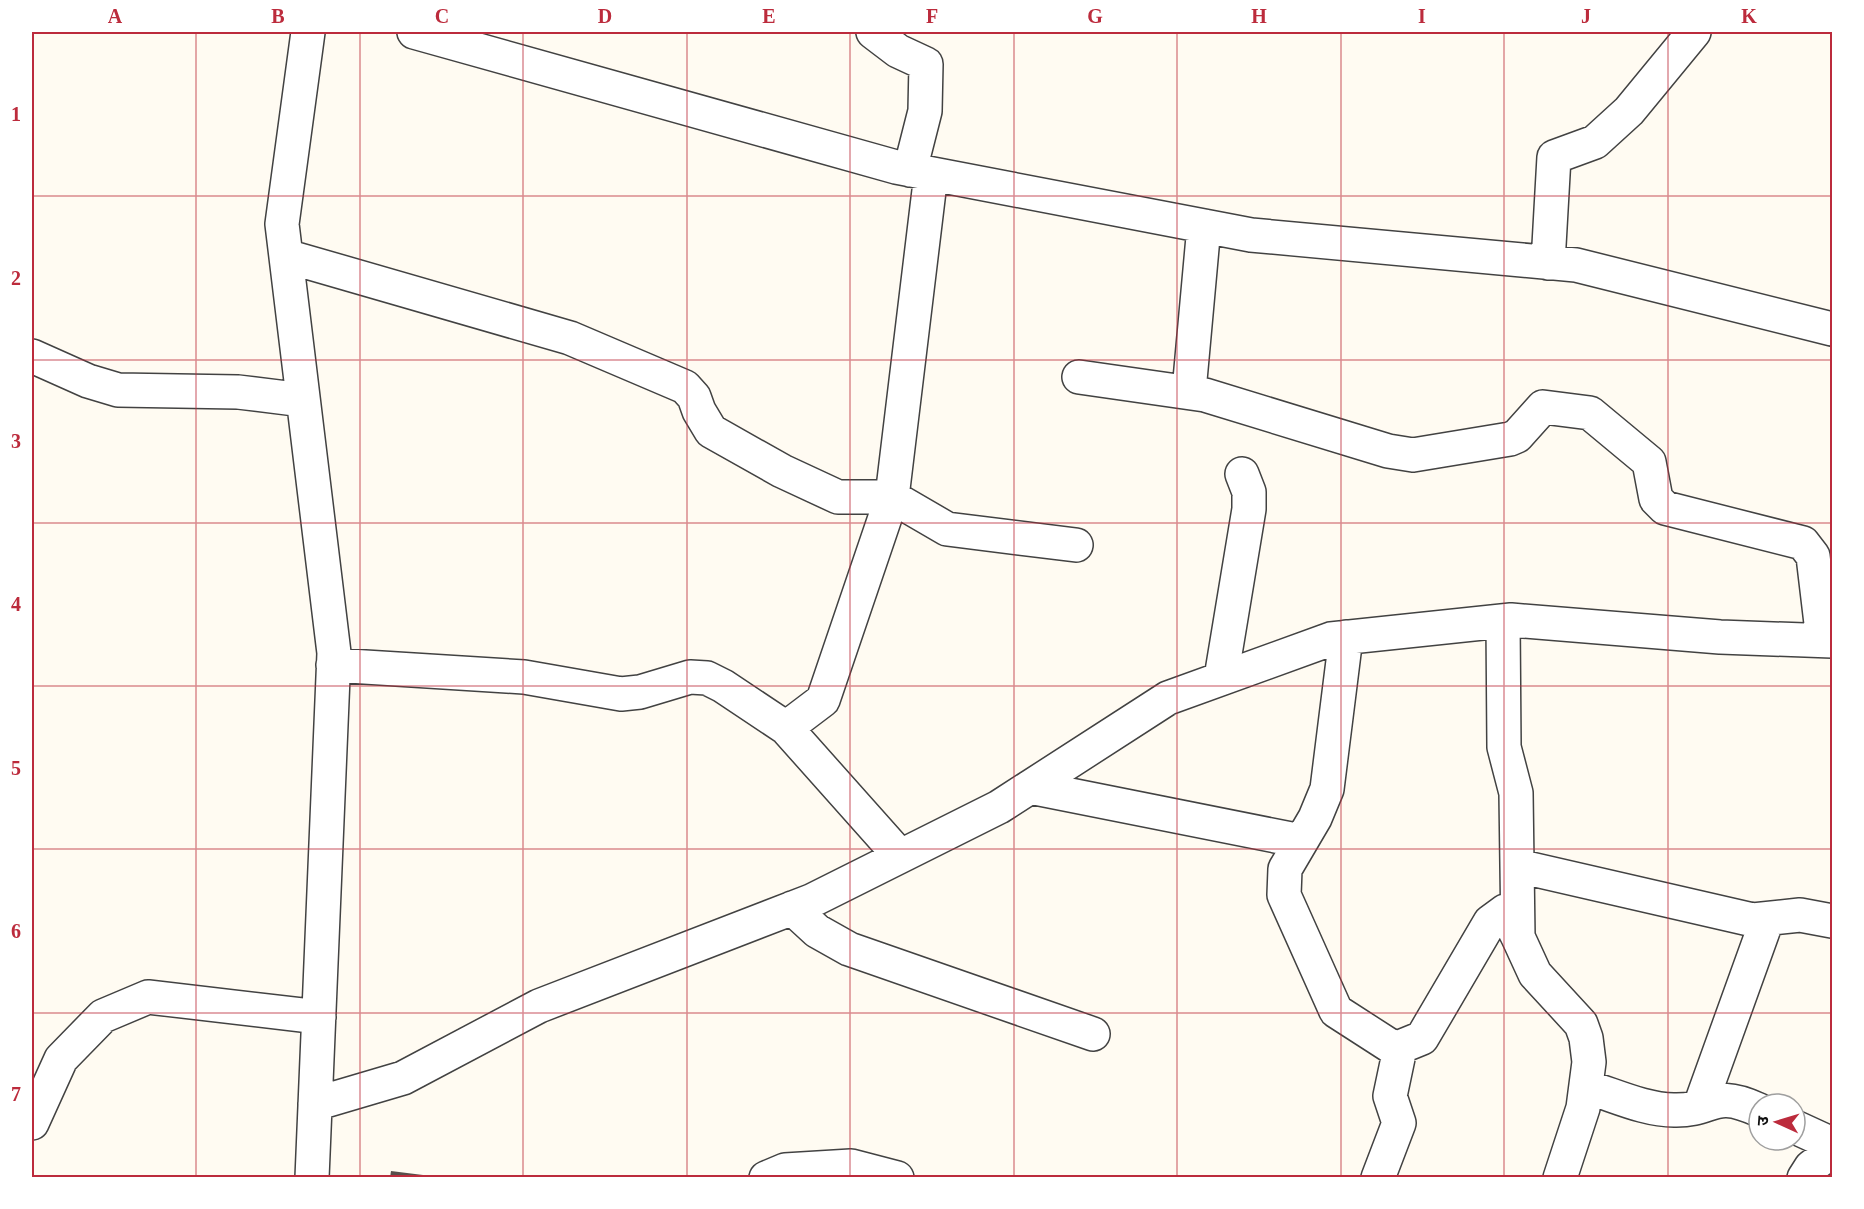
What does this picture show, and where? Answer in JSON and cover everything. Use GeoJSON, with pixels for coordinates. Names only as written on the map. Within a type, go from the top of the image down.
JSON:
{"type":"FeatureCollection","features":[{"type":"Feature","properties":{"kind":"street"},"geometry":{"type":"LineString","coordinates":[[308,32],[282,224],[333,665],[312,1178]]}},
{"type":"Feature","properties":{"kind":"street"},"geometry":{"type":"LineString","coordinates":[[414,32],[921,172],[1251,236],[1576,266],[1833,328]]}},
{"type":"Feature","properties":{"kind":"street"},"geometry":{"type":"LineString","coordinates":[[786,728],[823,700],[892,497],[926,111],[926,64],[898,51],[873,32]]}},
{"type":"Feature","properties":{"kind":"street"},"geometry":{"type":"LineString","coordinates":[[1548,263],[1554,157],[1595,142],[1629,111],[1694,32]]}},
{"type":"Feature","properties":{"kind":"street"},"geometry":{"type":"LineString","coordinates":[[1189,391],[1204,226]]}},
{"type":"Feature","properties":{"kind":"street"},"geometry":{"type":"LineString","coordinates":[[286,256],[570,338],[685,387],[694,397],[711,431],[782,471],[838,497],[892,497],[947,529],[1076,545]]}},
{"type":"Feature","properties":{"kind":"street"},"geometry":{"type":"LineString","coordinates":[[32,356],[88,381],[118,390],[238,392],[303,400]]}},
{"type":"Feature","properties":{"kind":"street"},"geometry":{"type":"LineString","coordinates":[[315,1104],[403,1078],[539,1006],[792,908],[999,807],[1167,698],[1331,639],[1503,621],[1720,637],[1828,640],[1813,556],[1803,543],[1665,508],[1656,499],[1649,462],[1590,413],[1543,407],[1517,436],[1510,439],[1413,455],[1388,451],[1189,391],[1079,377]]}},
{"type":"Feature","properties":{"kind":"street"},"geometry":{"type":"LineString","coordinates":[[1221,678],[1249,509],[1249,492],[1242,474]]}},
{"type":"Feature","properties":{"kind":"street"},"geometry":{"type":"LineString","coordinates":[[1503,621],[1503,747],[1516,793],[1518,937]]}},
{"type":"Feature","properties":{"kind":"street"},"geometry":{"type":"LineString","coordinates":[[1346,637],[1327,789],[1286,869],[1284,895],[1336,1011],[1395,1048],[1398,1058],[1390,1096],[1399,1122],[1378,1178]]}},
{"type":"Feature","properties":{"kind":"street"},"geometry":{"type":"LineString","coordinates":[[333,665],[524,677],[621,694],[640,692],[690,677],[706,678],[723,686],[786,728],[900,856]]}},
{"type":"Feature","properties":{"kind":"street"},"geometry":{"type":"LineString","coordinates":[[1030,787],[1302,841]]}},
{"type":"Feature","properties":{"kind":"street"},"geometry":{"type":"LineString","coordinates":[[1518,866],[1753,920],[1800,915],[1833,921]]}},
{"type":"Feature","properties":{"kind":"street"},"geometry":{"type":"LineString","coordinates":[[792,908],[817,931],[849,949],[1093,1034]]}},
{"type":"Feature","properties":{"kind":"street"},"geometry":{"type":"LineString","coordinates":[[1395,1048],[1422,1038],[1490,922],[1505,911],[1535,974],[1581,1024],[1586,1038],[1589,1062],[1587,1087],[1560,1178]]}},
{"type":"Feature","properties":{"kind":"street"},"geometry":{"type":"LineString","coordinates":[[1700,1106],[1767,920]]}},
{"type":"Feature","properties":{"kind":"street"},"geometry":{"type":"LineString","coordinates":[[32,1123],[62,1059],[103,1016],[148,998],[319,1017]]}},
{"type":"Feature","properties":{"kind":"street"},"geometry":{"type":"LineString","coordinates":[[1587,1087],[1659,1109],[1690,1109],[1728,1099],[1747,1106]]}},
{"type":"Feature","properties":{"kind":"street"},"geometry":{"type":"LineString","coordinates":[[1807,1132],[1833,1144]]}},
{"type":"Feature","properties":{"kind":"street"},"geometry":{"type":"LineString","coordinates":[[1804,1178],[1810,1167],[1833,1151]]}},
{"type":"Feature","properties":{"kind":"street"},"geometry":{"type":"LineString","coordinates":[[766,1178],[785,1170],[851,1166],[897,1178]]}},
{"type":"Feature","properties":{"kind":"building"},"geometry":{"type":"Polygon","coordinates":[[[391,1171],[431,1176],[431,1178],[390,1178],[391,1171]]]}}]}
